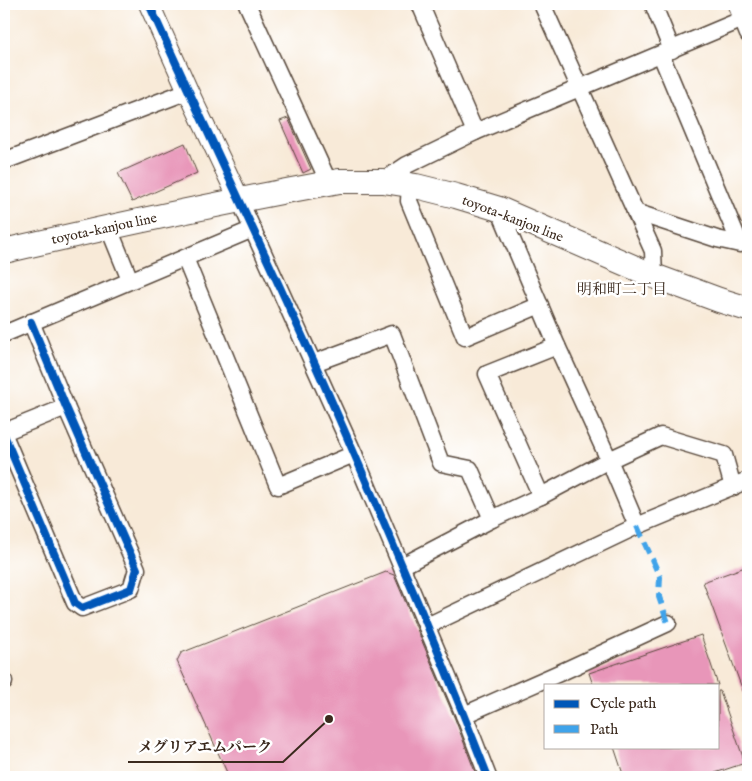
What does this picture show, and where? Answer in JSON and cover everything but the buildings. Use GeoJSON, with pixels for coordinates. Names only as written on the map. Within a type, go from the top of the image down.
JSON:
{"type":"FeatureCollection","features":[{"type":"Feature","properties":{"kind":"main road","name":"toyota-kanjou line"},"geometry":{"type":"LineString","coordinates":[[4,250],[239,199],[339,181],[383,181],[410,185],[456,196],[499,209],[654,276],[748,309]]}},
{"type":"Feature","properties":{"kind":"street"},"geometry":{"type":"LineString","coordinates":[[149,4],[354,454],[464,715],[488,777]]}},
{"type":"Feature","properties":{"kind":"street"},"geometry":{"type":"LineString","coordinates":[[247,4],[329,183]]}},
{"type":"Feature","properties":{"kind":"street"},"geometry":{"type":"LineString","coordinates":[[420,4],[475,132]]}},
{"type":"Feature","properties":{"kind":"street"},"geometry":{"type":"LineString","coordinates":[[542,4],[654,251],[654,276]]}},
{"type":"Feature","properties":{"kind":"street"},"geometry":{"type":"LineString","coordinates":[[653,4],[667,52],[744,244]]}},
{"type":"Feature","properties":{"kind":"street"},"geometry":{"type":"LineString","coordinates":[[383,181],[407,165],[475,132],[667,52],[746,24],[736,4]]}},
{"type":"Feature","properties":{"kind":"street"},"geometry":{"type":"LineString","coordinates":[[4,161],[188,91]]}},
{"type":"Feature","properties":{"kind":"street"},"geometry":{"type":"LineString","coordinates":[[410,185],[410,201],[465,337],[540,305]]}},
{"type":"Feature","properties":{"kind":"street"},"geometry":{"type":"LineString","coordinates":[[499,209],[557,346],[637,526]]}},
{"type":"Feature","properties":{"kind":"street"},"geometry":{"type":"LineString","coordinates":[[635,212],[717,239],[744,244]]}},
{"type":"Feature","properties":{"kind":"street"},"geometry":{"type":"LineString","coordinates":[[108,226],[130,280]]}},
{"type":"Feature","properties":{"kind":"street"},"geometry":{"type":"LineString","coordinates":[[4,334],[253,229]]}},
{"type":"Feature","properties":{"kind":"street"},"geometry":{"type":"LineString","coordinates":[[185,258],[278,486],[354,454]]}},
{"type":"Feature","properties":{"kind":"street"},"geometry":{"type":"LineString","coordinates":[[31,322],[137,569],[131,588],[82,608],[75,603],[4,434],[66,407]]}},
{"type":"Feature","properties":{"kind":"street"},"geometry":{"type":"LineString","coordinates":[[314,363],[392,334],[441,463],[470,469],[492,519]]}},
{"type":"Feature","properties":{"kind":"street"},"geometry":{"type":"LineString","coordinates":[[540,496],[488,374],[557,346]]}},
{"type":"Feature","properties":{"kind":"street"},"geometry":{"type":"LineString","coordinates":[[402,566],[609,460],[660,436],[724,455],[732,487]]}},
{"type":"Feature","properties":{"kind":"street"},"geometry":{"type":"LineString","coordinates":[[427,626],[637,526],[748,480]]}},
{"type":"Feature","properties":{"kind":"street"},"geometry":{"type":"LineString","coordinates":[[464,715],[668,623]]}},
{"type":"Feature","properties":{"kind":"marked path"},"geometry":{"type":"LineString","coordinates":[[637,526],[660,577],[659,597],[668,623]]}},
{"type":"Feature","properties":{"kind":"cycle path"},"geometry":{"type":"LineString","coordinates":[[149,4],[294,317],[341,424],[420,608],[488,777]]}},
{"type":"Feature","properties":{"kind":"cycle path"},"geometry":{"type":"LineString","coordinates":[[4,435],[75,603],[82,608],[131,589],[137,569],[31,322]]}},
{"type":"Feature","properties":{"kind":"place","name":"メグリアエムパーク"},"geometry":{"type":"Point","coordinates":[329,719]}},
{"type":"Feature","properties":{"kind":"district","name":"明和町二丁目"},"geometry":{"type":"Point","coordinates":[622,289]}}]}
